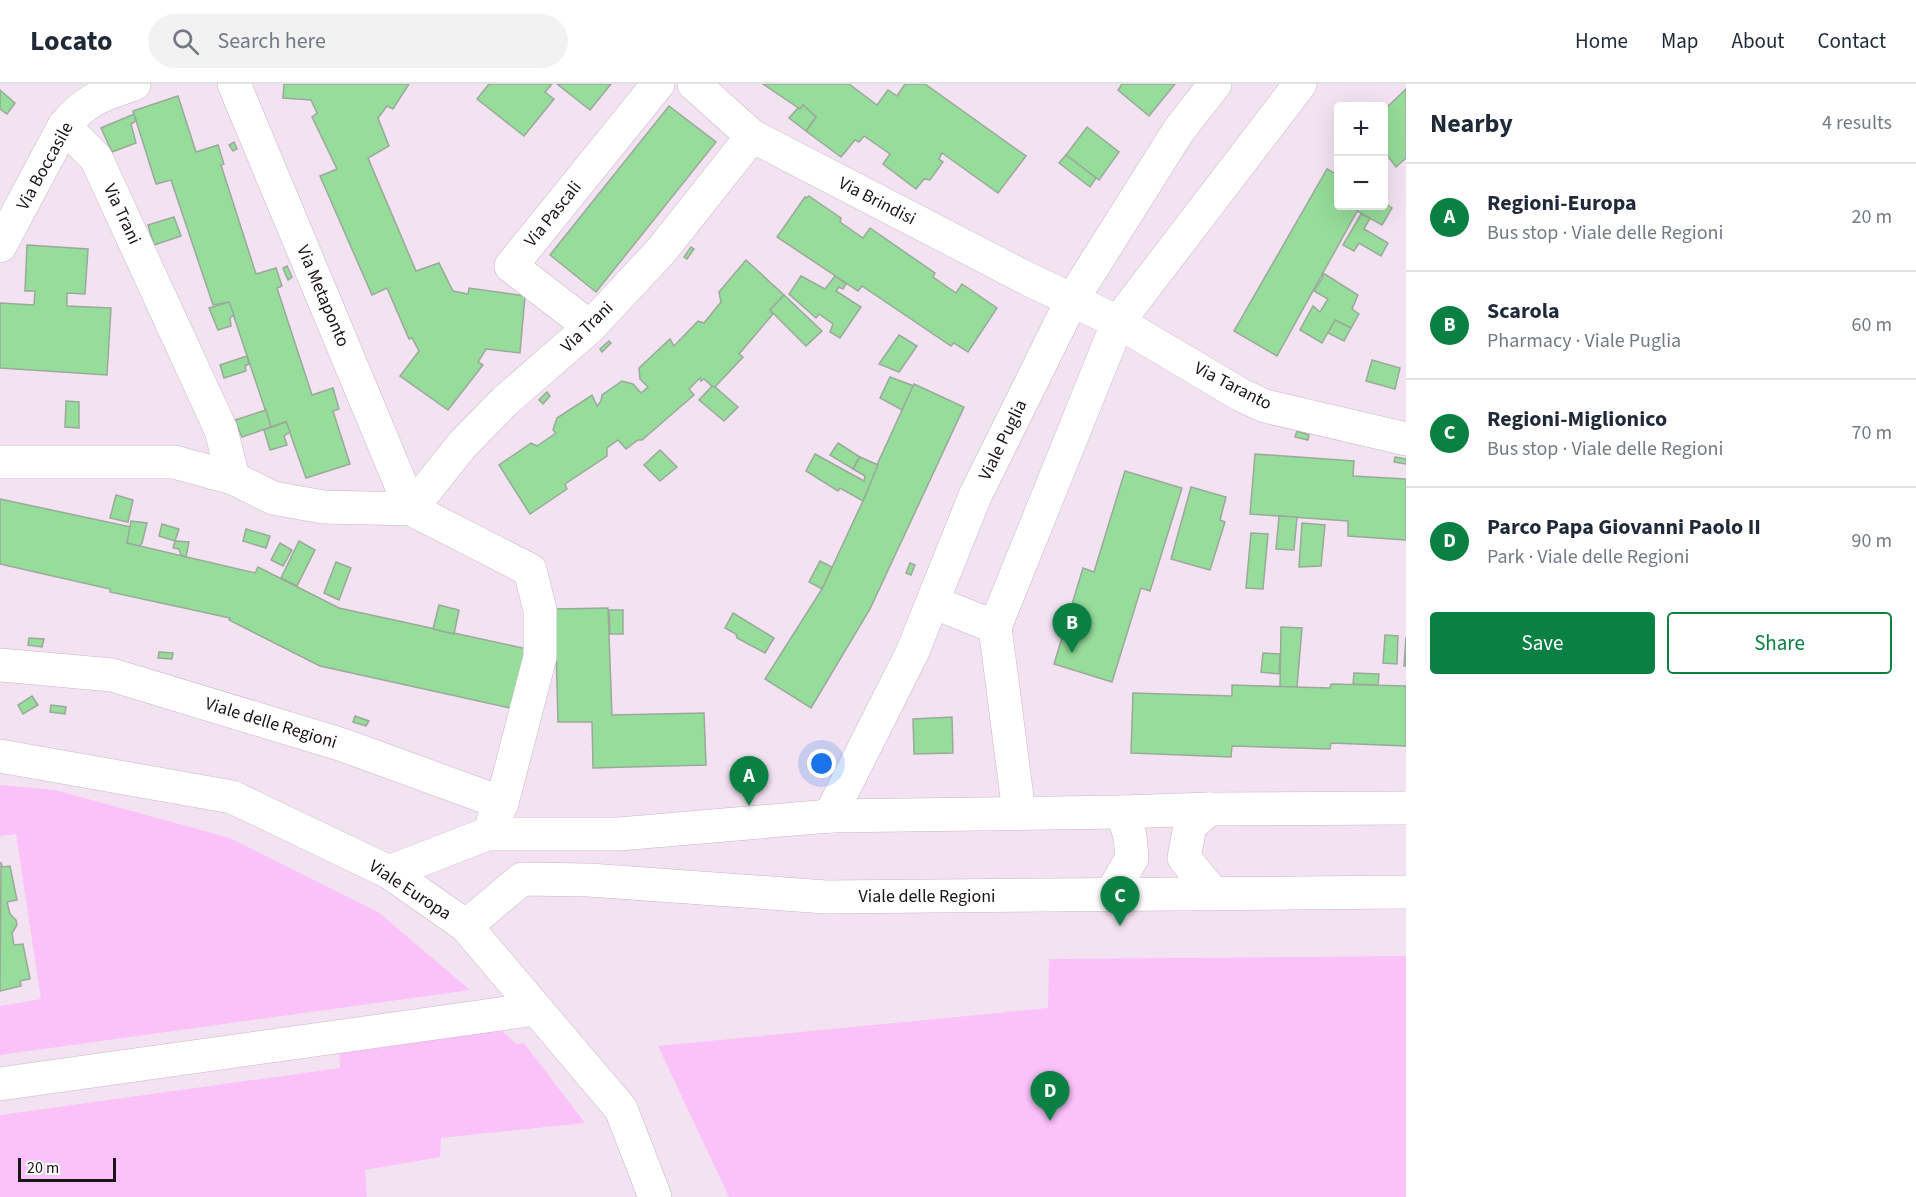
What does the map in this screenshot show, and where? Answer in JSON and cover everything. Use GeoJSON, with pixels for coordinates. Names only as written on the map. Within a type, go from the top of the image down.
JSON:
{"type":"FeatureCollection","features":[{"type":"Feature","properties":{"kind":"street","name":"Via Boccasile"},"geometry":{"type":"LineString","coordinates":[[0,246],[64,126],[75,112],[95,98],[134,84]]}},
{"type":"Feature","properties":{"kind":"street","name":"Via Metaponto"},"geometry":{"type":"LineString","coordinates":[[234,84],[411,509]]}},
{"type":"Feature","properties":{"kind":"street","name":"Via Pascali"},"geometry":{"type":"LineString","coordinates":[[590,327],[511,266],[658,84]]}},
{"type":"Feature","properties":{"kind":"street","name":"Via Brindisi"},"geometry":{"type":"LineString","coordinates":[[694,84],[752,136],[1072,300]]}},
{"type":"Feature","properties":{"kind":"street","name":"Viale Puglia"},"geometry":{"type":"LineString","coordinates":[[830,816],[912,653],[975,496],[1072,300],[1179,130],[1215,84]]}},
{"type":"Feature","properties":{"kind":"street"},"geometry":{"type":"LineString","coordinates":[[1019,813],[995,627],[1118,322],[1300,84]]}},
{"type":"Feature","properties":{"kind":"street","name":"Via Trani"},"geometry":{"type":"LineString","coordinates":[[64,126],[96,158],[221,430],[232,478]]}},
{"type":"Feature","properties":{"kind":"street","name":"Via Trani"},"geometry":{"type":"LineString","coordinates":[[411,509],[462,445],[505,401],[590,327],[661,251],[752,136]]}},
{"type":"Feature","properties":{"kind":"street","name":"Via Taranto"},"geometry":{"type":"LineString","coordinates":[[1072,300],[1118,322],[1241,395],[1265,406],[1406,439]]}},
{"type":"Feature","properties":{"kind":"street"},"geometry":{"type":"LineString","coordinates":[[0,462],[174,462],[232,478],[273,498],[323,507],[411,509],[530,570],[540,610],[540,657],[502,803],[487,834]]}},
{"type":"Feature","properties":{"kind":"street"},"geometry":{"type":"LineString","coordinates":[[933,602],[995,627]]}},
{"type":"Feature","properties":{"kind":"street","name":"Viale delle Regioni"},"geometry":{"type":"LineString","coordinates":[[0,665],[112,675],[343,745],[502,803]]}},
{"type":"Feature","properties":{"kind":"street","name":"Viale Europa"},"geometry":{"type":"LineString","coordinates":[[0,756],[232,797],[389,872],[466,926],[621,1109],[655,1197]]}},
{"type":"Feature","properties":{"kind":"street"},"geometry":{"type":"LineString","coordinates":[[389,872],[487,834],[619,834],[830,816],[1406,808]]}},
{"type":"Feature","properties":{"kind":"street"},"geometry":{"type":"LineString","coordinates":[[1209,809],[1190,826],[1184,858],[1212,892]]}},
{"type":"Feature","properties":{"kind":"street"},"geometry":{"type":"LineString","coordinates":[[1111,894],[1132,858],[1130,836],[1122,813]]}},
{"type":"Feature","properties":{"kind":"street","name":"Viale delle Regioni"},"geometry":{"type":"LineString","coordinates":[[466,926],[522,879],[589,880],[826,897],[1406,892]]}},
{"type":"Feature","properties":{"kind":"street"},"geometry":{"type":"LineString","coordinates":[[0,1083],[536,1009]]}},
{"type":"Feature","properties":{"kind":"shaded area"},"geometry":{"type":"Polygon","coordinates":[[[0,785],[55,790],[230,838],[378,912],[470,990],[0,1055],[0,1006],[41,999],[16,834],[0,836],[0,785]]]}},
{"type":"Feature","properties":{"kind":"shaded area"},"geometry":{"type":"Polygon","coordinates":[[[1406,956],[1406,1197],[729,1197],[658,1046],[1048,1008],[1049,959],[1406,956]]]}},
{"type":"Feature","properties":{"kind":"shaded area"},"geometry":{"type":"Polygon","coordinates":[[[487,1016],[516,1044],[524,1043],[585,1123],[441,1138],[440,1157],[365,1170],[367,1197],[0,1197],[0,1115],[340,1068],[339,1036],[487,1016]]]}},
{"type":"Feature","properties":{"kind":"building"},"geometry":{"type":"Polygon","coordinates":[[[284,84],[409,84],[393,109],[387,106],[378,118],[389,146],[368,158],[416,271],[439,263],[453,291],[468,294],[469,288],[525,296],[520,353],[486,349],[478,362],[483,365],[448,410],[400,376],[419,351],[412,338],[409,339],[387,288],[372,295],[320,176],[337,169],[312,117],[317,113],[311,100],[283,98],[284,84]]]}},
{"type":"Feature","properties":{"kind":"building"},"geometry":{"type":"Polygon","coordinates":[[[489,84],[552,84],[545,92],[554,99],[524,136],[477,99],[489,84]]]}},
{"type":"Feature","properties":{"kind":"building"},"geometry":{"type":"Polygon","coordinates":[[[557,84],[611,84],[590,110],[557,84]]]}},
{"type":"Feature","properties":{"kind":"building"},"geometry":{"type":"Polygon","coordinates":[[[763,84],[849,84],[877,105],[888,90],[897,96],[905,84],[925,84],[1026,156],[998,193],[942,153],[939,159],[943,162],[930,180],[924,179],[916,189],[883,164],[890,154],[864,136],[859,142],[855,140],[841,157],[806,131],[816,117],[803,105],[800,109],[763,84]]]}},
{"type":"Feature","properties":{"kind":"building"},"geometry":{"type":"Polygon","coordinates":[[[1122,84],[1175,84],[1149,116],[1118,90],[1122,84]]]}},
{"type":"Feature","properties":{"kind":"building"},"geometry":{"type":"Polygon","coordinates":[[[1406,89],[1406,158],[1396,167],[1388,156],[1388,106],[1406,89]]]}},
{"type":"Feature","properties":{"kind":"building"},"geometry":{"type":"Polygon","coordinates":[[[0,90],[15,103],[7,114],[0,109],[0,90]]]}},
{"type":"Feature","properties":{"kind":"building"},"geometry":{"type":"Polygon","coordinates":[[[178,96],[196,152],[218,145],[224,164],[221,165],[256,274],[276,268],[282,286],[277,288],[312,395],[333,388],[339,409],[333,411],[350,464],[306,478],[286,422],[271,427],[229,302],[213,305],[171,180],[156,184],[133,111],[178,96]]]}},
{"type":"Feature","properties":{"kind":"building"},"geometry":{"type":"Polygon","coordinates":[[[803,105],[816,117],[806,131],[789,118],[803,105]]]}},
{"type":"Feature","properties":{"kind":"building"},"geometry":{"type":"Polygon","coordinates":[[[669,106],[716,142],[596,292],[550,255],[669,106]]]}},
{"type":"Feature","properties":{"kind":"building"},"geometry":{"type":"Polygon","coordinates":[[[134,114],[136,121],[131,124],[136,143],[112,152],[101,128],[134,114]]]}},
{"type":"Feature","properties":{"kind":"building"},"geometry":{"type":"Polygon","coordinates":[[[1087,127],[1119,152],[1099,180],[1066,155],[1087,127]]]}},
{"type":"Feature","properties":{"kind":"building"},"geometry":{"type":"Polygon","coordinates":[[[234,142],[237,149],[233,151],[229,145],[234,142]]]}},
{"type":"Feature","properties":{"kind":"building"},"geometry":{"type":"Polygon","coordinates":[[[1066,155],[1096,178],[1090,187],[1059,163],[1066,155]]]}},
{"type":"Feature","properties":{"kind":"building"},"geometry":{"type":"Polygon","coordinates":[[[1327,169],[1334,173],[1334,210],[1358,210],[1277,356],[1234,331],[1327,169]]]}},
{"type":"Feature","properties":{"kind":"building"},"geometry":{"type":"Polygon","coordinates":[[[809,196],[841,218],[840,222],[863,238],[870,228],[935,273],[933,277],[956,293],[962,284],[997,308],[968,352],[954,343],[951,346],[862,286],[858,291],[777,237],[805,197],[809,196]]]}},
{"type":"Feature","properties":{"kind":"building"},"geometry":{"type":"Polygon","coordinates":[[[1388,205],[1392,208],[1382,225],[1357,211],[1388,210],[1388,205]]]}},
{"type":"Feature","properties":{"kind":"building"},"geometry":{"type":"Polygon","coordinates":[[[1361,214],[1370,218],[1364,229],[1388,243],[1381,256],[1359,243],[1354,251],[1343,245],[1361,214]]]}},
{"type":"Feature","properties":{"kind":"building"},"geometry":{"type":"Polygon","coordinates":[[[174,217],[181,236],[154,245],[148,225],[174,217]]]}},
{"type":"Feature","properties":{"kind":"building"},"geometry":{"type":"Polygon","coordinates":[[[27,245],[88,249],[85,294],[67,293],[67,306],[111,308],[107,375],[0,368],[0,303],[34,305],[35,291],[25,291],[27,245]]]}},
{"type":"Feature","properties":{"kind":"building"},"geometry":{"type":"Polygon","coordinates":[[[691,247],[694,249],[687,259],[684,257],[691,247]]]}},
{"type":"Feature","properties":{"kind":"building"},"geometry":{"type":"Polygon","coordinates":[[[746,260],[784,295],[770,310],[773,314],[739,354],[743,357],[714,388],[704,379],[701,381],[700,378],[689,389],[694,395],[642,440],[638,440],[626,449],[618,440],[607,448],[607,456],[565,484],[567,489],[530,514],[499,465],[531,443],[537,446],[556,433],[553,430],[557,418],[592,395],[597,406],[602,395],[622,381],[633,384],[641,393],[648,387],[640,379],[639,368],[670,339],[674,346],[698,321],[704,323],[721,302],[719,292],[746,260]]]}},
{"type":"Feature","properties":{"kind":"building"},"geometry":{"type":"Polygon","coordinates":[[[287,266],[292,277],[288,280],[283,268],[287,266]]]}},
{"type":"Feature","properties":{"kind":"building"},"geometry":{"type":"Polygon","coordinates":[[[1323,273],[1358,295],[1352,309],[1359,314],[1351,328],[1335,320],[1322,343],[1300,330],[1313,306],[1320,312],[1328,299],[1314,291],[1323,273]]]}},
{"type":"Feature","properties":{"kind":"building"},"geometry":{"type":"Polygon","coordinates":[[[801,276],[825,289],[835,276],[846,284],[843,289],[839,287],[836,291],[861,307],[840,338],[830,332],[833,324],[819,314],[816,318],[789,294],[801,276]]]}},
{"type":"Feature","properties":{"kind":"building"},"geometry":{"type":"Polygon","coordinates":[[[784,295],[822,331],[806,346],[770,310],[784,295]]]}},
{"type":"Feature","properties":{"kind":"building"},"geometry":{"type":"Polygon","coordinates":[[[229,302],[234,315],[230,318],[231,326],[218,330],[209,308],[229,302]]]}},
{"type":"Feature","properties":{"kind":"building"},"geometry":{"type":"Polygon","coordinates":[[[1335,320],[1351,328],[1344,341],[1328,333],[1335,320]]]}},
{"type":"Feature","properties":{"kind":"building"},"geometry":{"type":"Polygon","coordinates":[[[899,335],[917,346],[899,372],[879,364],[899,335]]]}},
{"type":"Feature","properties":{"kind":"building"},"geometry":{"type":"Polygon","coordinates":[[[609,341],[611,343],[602,352],[600,349],[609,341]]]}},
{"type":"Feature","properties":{"kind":"building"},"geometry":{"type":"Polygon","coordinates":[[[247,356],[249,364],[245,366],[246,371],[224,378],[220,365],[247,356]]]}},
{"type":"Feature","properties":{"kind":"building"},"geometry":{"type":"Polygon","coordinates":[[[1372,360],[1400,368],[1395,389],[1366,381],[1372,360]]]}},
{"type":"Feature","properties":{"kind":"building"},"geometry":{"type":"Polygon","coordinates":[[[890,377],[914,386],[902,410],[880,398],[890,377]]]}},
{"type":"Feature","properties":{"kind":"building"},"geometry":{"type":"Polygon","coordinates":[[[914,384],[964,407],[870,609],[811,708],[765,679],[822,589],[914,384]]]}},
{"type":"Feature","properties":{"kind":"building"},"geometry":{"type":"Polygon","coordinates":[[[712,386],[738,407],[724,421],[699,400],[712,386]]]}},
{"type":"Feature","properties":{"kind":"building"},"geometry":{"type":"Polygon","coordinates":[[[547,392],[550,396],[543,404],[539,400],[547,392]]]}},
{"type":"Feature","properties":{"kind":"building"},"geometry":{"type":"Polygon","coordinates":[[[66,401],[79,402],[79,428],[65,427],[66,401]]]}},
{"type":"Feature","properties":{"kind":"building"},"geometry":{"type":"Polygon","coordinates":[[[266,410],[271,427],[242,437],[235,420],[266,410]]]}},
{"type":"Feature","properties":{"kind":"building"},"geometry":{"type":"Polygon","coordinates":[[[286,422],[290,432],[284,436],[287,445],[270,450],[264,430],[286,422]]]}},
{"type":"Feature","properties":{"kind":"building"},"geometry":{"type":"Polygon","coordinates":[[[1297,431],[1309,435],[1308,440],[1295,437],[1297,431]]]}},
{"type":"Feature","properties":{"kind":"building"},"geometry":{"type":"Polygon","coordinates":[[[838,443],[860,457],[853,469],[830,455],[838,443]]]}},
{"type":"Feature","properties":{"kind":"building"},"geometry":{"type":"Polygon","coordinates":[[[660,450],[677,467],[660,481],[644,465],[660,450]]]}},
{"type":"Feature","properties":{"kind":"building"},"geometry":{"type":"Polygon","coordinates":[[[815,454],[864,481],[865,476],[853,469],[860,457],[878,465],[863,501],[840,488],[838,491],[806,471],[815,454]]]}},
{"type":"Feature","properties":{"kind":"building"},"geometry":{"type":"Polygon","coordinates":[[[1255,454],[1354,461],[1353,476],[1406,479],[1406,540],[1348,536],[1348,521],[1250,514],[1255,454]]]}},
{"type":"Feature","properties":{"kind":"building"},"geometry":{"type":"Polygon","coordinates":[[[1395,457],[1406,459],[1406,464],[1394,462],[1395,457]]]}},
{"type":"Feature","properties":{"kind":"building"},"geometry":{"type":"Polygon","coordinates":[[[1125,471],[1182,488],[1150,591],[1141,588],[1112,682],[1054,664],[1083,568],[1094,572],[1125,471]]]}},
{"type":"Feature","properties":{"kind":"building"},"geometry":{"type":"Polygon","coordinates":[[[1191,487],[1226,497],[1220,520],[1225,522],[1210,570],[1171,559],[1191,487]]]}},
{"type":"Feature","properties":{"kind":"building"},"geometry":{"type":"Polygon","coordinates":[[[116,495],[133,500],[128,522],[110,518],[116,495]]]}},
{"type":"Feature","properties":{"kind":"building"},"geometry":{"type":"Polygon","coordinates":[[[0,499],[131,527],[127,543],[255,573],[258,567],[339,608],[527,649],[515,709],[320,666],[229,620],[230,618],[110,592],[110,589],[0,564],[0,499]]]}},
{"type":"Feature","properties":{"kind":"building"},"geometry":{"type":"Polygon","coordinates":[[[1279,516],[1297,517],[1294,550],[1276,549],[1279,516]]]}},
{"type":"Feature","properties":{"kind":"building"},"geometry":{"type":"Polygon","coordinates":[[[131,521],[147,523],[142,543],[139,546],[127,543],[131,521]]]}},
{"type":"Feature","properties":{"kind":"building"},"geometry":{"type":"Polygon","coordinates":[[[1302,523],[1325,525],[1321,566],[1299,567],[1302,523]]]}},
{"type":"Feature","properties":{"kind":"building"},"geometry":{"type":"Polygon","coordinates":[[[162,524],[179,529],[175,541],[159,536],[162,524]]]}},
{"type":"Feature","properties":{"kind":"building"},"geometry":{"type":"Polygon","coordinates":[[[246,529],[270,536],[266,548],[243,541],[246,529]]]}},
{"type":"Feature","properties":{"kind":"building"},"geometry":{"type":"Polygon","coordinates":[[[1251,533],[1268,534],[1263,589],[1246,588],[1251,533]]]}},
{"type":"Feature","properties":{"kind":"building"},"geometry":{"type":"Polygon","coordinates":[[[175,541],[189,542],[186,557],[181,555],[179,549],[173,548],[175,541]]]}},
{"type":"Feature","properties":{"kind":"building"},"geometry":{"type":"Polygon","coordinates":[[[299,541],[315,550],[297,586],[281,578],[299,541]]]}},
{"type":"Feature","properties":{"kind":"building"},"geometry":{"type":"Polygon","coordinates":[[[280,543],[292,550],[283,566],[271,560],[280,543]]]}},
{"type":"Feature","properties":{"kind":"building"},"geometry":{"type":"Polygon","coordinates":[[[820,561],[832,567],[822,589],[809,582],[820,561]]]}},
{"type":"Feature","properties":{"kind":"building"},"geometry":{"type":"Polygon","coordinates":[[[336,562],[351,568],[339,600],[324,593],[336,562]]]}},
{"type":"Feature","properties":{"kind":"building"},"geometry":{"type":"Polygon","coordinates":[[[910,563],[915,565],[911,575],[906,573],[910,563]]]}},
{"type":"Feature","properties":{"kind":"building"},"geometry":{"type":"Polygon","coordinates":[[[439,605],[459,610],[454,634],[433,629],[439,605]]]}},
{"type":"Feature","properties":{"kind":"building"},"geometry":{"type":"Polygon","coordinates":[[[608,608],[612,715],[704,713],[706,765],[593,768],[592,722],[558,722],[555,609],[608,608]]]}},
{"type":"Feature","properties":{"kind":"building"},"geometry":{"type":"Polygon","coordinates":[[[609,610],[623,610],[623,634],[610,634],[609,610]]]}},
{"type":"Feature","properties":{"kind":"building"},"geometry":{"type":"Polygon","coordinates":[[[733,613],[774,638],[765,653],[737,638],[736,634],[725,628],[733,613]]]}},
{"type":"Feature","properties":{"kind":"building"},"geometry":{"type":"Polygon","coordinates":[[[1281,627],[1302,628],[1297,687],[1280,687],[1281,627]]]}},
{"type":"Feature","properties":{"kind":"building"},"geometry":{"type":"Polygon","coordinates":[[[1385,635],[1398,636],[1397,664],[1383,663],[1385,635]]]}},
{"type":"Feature","properties":{"kind":"building"},"geometry":{"type":"Polygon","coordinates":[[[1406,637],[1406,666],[1404,666],[1406,637]]]}},
{"type":"Feature","properties":{"kind":"building"},"geometry":{"type":"Polygon","coordinates":[[[29,638],[44,639],[42,647],[28,645],[29,638]]]}},
{"type":"Feature","properties":{"kind":"building"},"geometry":{"type":"Polygon","coordinates":[[[159,652],[173,653],[172,659],[158,658],[159,652]]]}},
{"type":"Feature","properties":{"kind":"building"},"geometry":{"type":"Polygon","coordinates":[[[1263,653],[1280,654],[1279,674],[1261,672],[1263,653]]]}},
{"type":"Feature","properties":{"kind":"building"},"geometry":{"type":"Polygon","coordinates":[[[1354,673],[1379,674],[1378,685],[1353,684],[1354,673]]]}},
{"type":"Feature","properties":{"kind":"building"},"geometry":{"type":"Polygon","coordinates":[[[1331,684],[1406,686],[1406,746],[1331,743],[1330,749],[1232,746],[1231,757],[1131,753],[1133,693],[1232,696],[1232,685],[1330,688],[1331,684]]]}},
{"type":"Feature","properties":{"kind":"building"},"geometry":{"type":"Polygon","coordinates":[[[32,696],[38,705],[23,714],[18,705],[32,696]]]}},
{"type":"Feature","properties":{"kind":"building"},"geometry":{"type":"Polygon","coordinates":[[[51,705],[66,707],[65,714],[50,712],[51,705]]]}},
{"type":"Feature","properties":{"kind":"building"},"geometry":{"type":"Polygon","coordinates":[[[355,716],[369,721],[366,726],[353,722],[355,716]]]}},
{"type":"Feature","properties":{"kind":"building"},"geometry":{"type":"Polygon","coordinates":[[[952,717],[953,753],[914,754],[913,719],[952,717]]]}},
{"type":"Feature","properties":{"kind":"building"},"geometry":{"type":"Polygon","coordinates":[[[1,862],[2,867],[10,866],[17,900],[7,902],[10,914],[16,920],[17,925],[12,933],[14,945],[23,944],[30,979],[20,981],[21,986],[0,991],[1,862]]]}},
{"type":"Feature","properties":{"kind":"place","name":"Scarola"},"geometry":{"type":"Point","coordinates":[1072,653]}},
{"type":"Feature","properties":{"kind":"place","name":"Regioni-Europa"},"geometry":{"type":"Point","coordinates":[749,806]}},
{"type":"Feature","properties":{"kind":"place","name":"Regioni-Miglionico"},"geometry":{"type":"Point","coordinates":[1120,926]}},
{"type":"Feature","properties":{"kind":"place","name":"Parco Papa Giovanni Paolo II"},"geometry":{"type":"Point","coordinates":[1050,1121]}}]}
